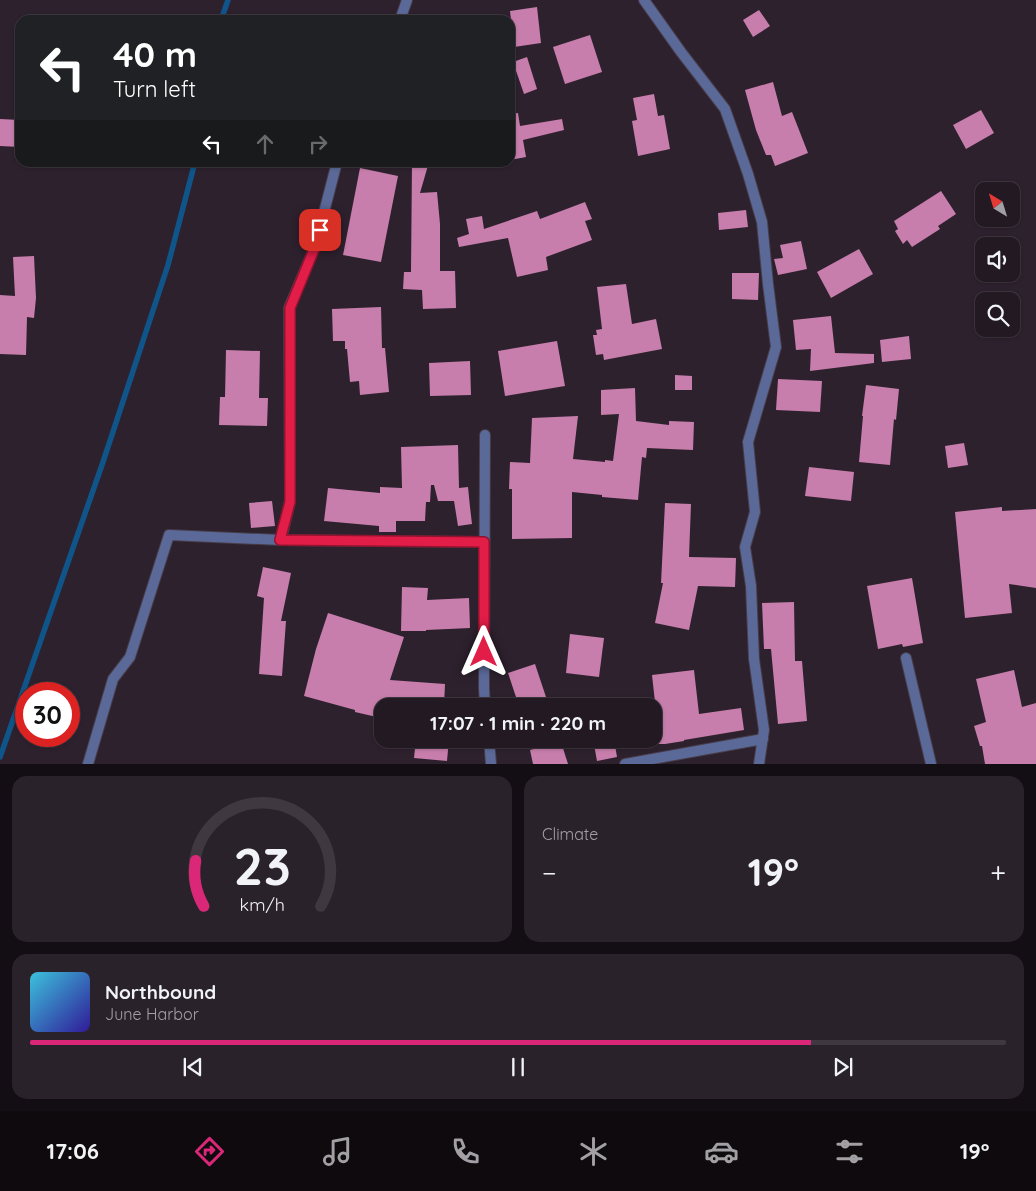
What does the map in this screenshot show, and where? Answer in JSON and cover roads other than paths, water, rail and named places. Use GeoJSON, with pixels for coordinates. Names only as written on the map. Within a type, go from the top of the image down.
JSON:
{"type":"FeatureCollection","features":[{"type":"Feature","properties":{"kind":"street"},"geometry":{"type":"LineString","coordinates":[[402,15],[406,0]]}},
{"type":"Feature","properties":{"kind":"street"},"geometry":{"type":"LineString","coordinates":[[644,0],[725,109],[748,174],[762,222],[776,347],[748,442],[755,512],[745,547],[751,586],[754,659],[764,730],[759,764]]}},
{"type":"Feature","properties":{"kind":"street"},"geometry":{"type":"LineString","coordinates":[[280,540],[290,502],[290,308],[315,247],[336,167]]}},
{"type":"Feature","properties":{"kind":"street"},"geometry":{"type":"LineString","coordinates":[[484,435],[485,698]]}},
{"type":"Feature","properties":{"kind":"street"},"geometry":{"type":"LineString","coordinates":[[88,764],[114,680],[130,657],[169,535],[280,540],[484,542]]}},
{"type":"Feature","properties":{"kind":"street"},"geometry":{"type":"LineString","coordinates":[[906,658],[931,764]]}},
{"type":"Feature","properties":{"kind":"street"},"geometry":{"type":"LineString","coordinates":[[625,764],[763,739]]}},
{"type":"Feature","properties":{"kind":"street"},"geometry":{"type":"LineString","coordinates":[[490,748],[492,764]]}},
{"type":"Feature","properties":{"kind":"waterway"},"geometry":{"type":"LineString","coordinates":[[223,15],[228,0]]}},
{"type":"Feature","properties":{"kind":"waterway"},"geometry":{"type":"LineString","coordinates":[[0,757],[103,462],[168,265],[194,167]]}}]}
